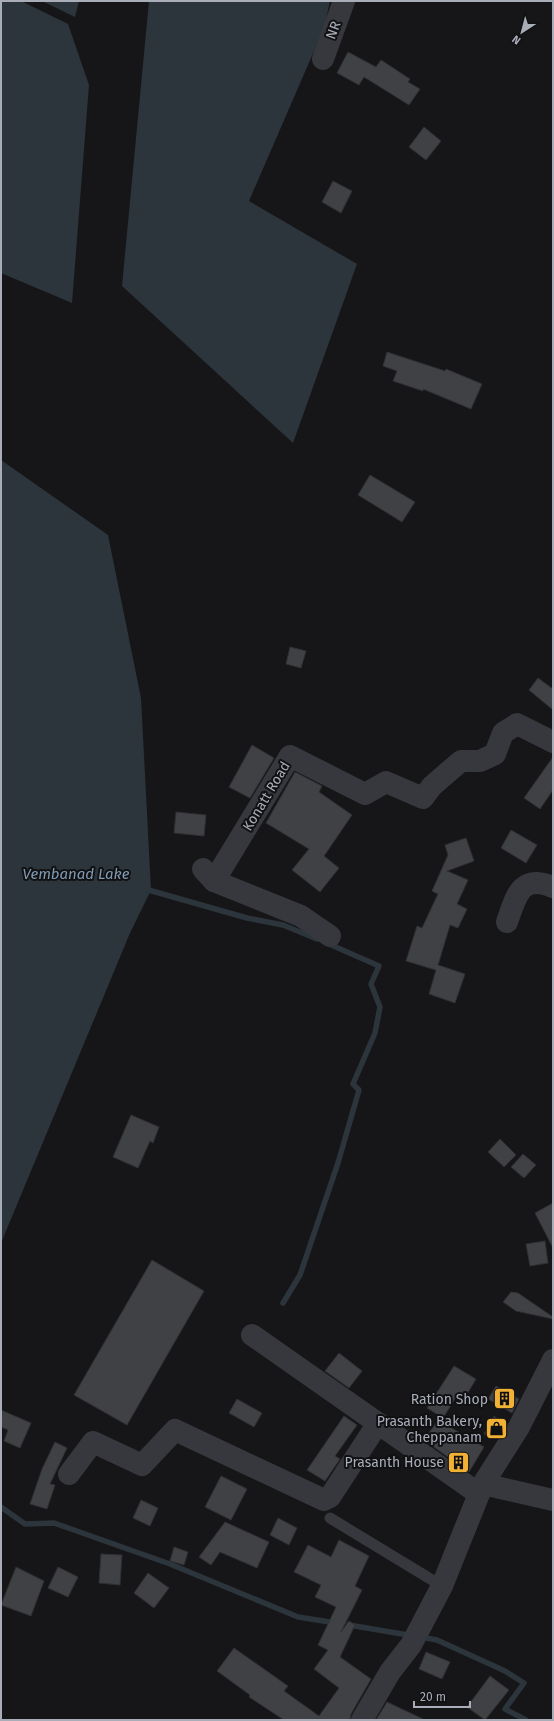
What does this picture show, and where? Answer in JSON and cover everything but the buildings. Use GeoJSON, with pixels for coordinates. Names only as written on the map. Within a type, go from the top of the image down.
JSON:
{"type":"FeatureCollection","features":[{"type":"Feature","properties":{"kind":"street","name":"NR"},"geometry":{"type":"LineString","coordinates":[[323,58],[344,1]]}},
{"type":"Feature","properties":{"kind":"street","name":"Konatt Road"},"geometry":{"type":"LineString","coordinates":[[330,936],[301,916],[209,875],[290,756],[365,794],[386,782],[423,798],[432,786],[460,761],[480,761],[495,754],[504,733],[517,724],[553,742]]}},
{"type":"Feature","properties":{"kind":"street"},"geometry":{"type":"LineString","coordinates":[[507,922],[518,891],[529,884],[542,882],[553,887]]}},
{"type":"Feature","properties":{"kind":"street"},"geometry":{"type":"LineString","coordinates":[[252,1335],[378,1423],[481,1489],[553,1500]]}},
{"type":"Feature","properties":{"kind":"street"},"geometry":{"type":"LineString","coordinates":[[362,1720],[390,1672],[411,1645],[442,1586],[481,1489],[519,1427],[553,1360]]}},
{"type":"Feature","properties":{"kind":"street"},"geometry":{"type":"LineString","coordinates":[[69,1474],[93,1442],[142,1465],[175,1430],[324,1500],[330,1497],[378,1423]]}},
{"type":"Feature","properties":{"kind":"lane"},"geometry":{"type":"LineString","coordinates":[[330,1518],[442,1586]]}},
{"type":"Feature","properties":{"kind":"water"},"geometry":{"type":"Polygon","coordinates":[[[1,1],[21,1],[68,24],[89,85],[72,303],[1,273],[1,1]]]}},
{"type":"Feature","properties":{"kind":"water"},"geometry":{"type":"Polygon","coordinates":[[[42,1],[79,1],[75,17],[42,1]]]}},
{"type":"Feature","properties":{"kind":"water"},"geometry":{"type":"Polygon","coordinates":[[[149,1],[330,1],[324,28],[249,201],[357,264],[293,443],[122,286],[149,1]]]}},
{"type":"Feature","properties":{"kind":"water","name":"Vembanad Lake"},"geometry":{"type":"Polygon","coordinates":[[[1,460],[108,535],[141,698],[151,890],[130,933],[1,1243],[1,460]]]}},
{"type":"Feature","properties":{"kind":"waterway"},"geometry":{"type":"LineString","coordinates":[[145,889],[247,918],[283,925],[317,939]]}},
{"type":"Feature","properties":{"kind":"waterway"},"geometry":{"type":"LineString","coordinates":[[283,1303],[300,1275],[338,1163],[359,1090],[353,1084],[375,1033],[380,1007],[371,984],[379,966],[329,944]]}},
{"type":"Feature","properties":{"kind":"waterway"},"geometry":{"type":"LineString","coordinates":[[1,1507],[25,1524],[54,1523],[170,1564],[298,1617],[336,1623]]}},
{"type":"Feature","properties":{"kind":"waterway"},"geometry":{"type":"LineString","coordinates":[[349,1625],[408,1635]]}},
{"type":"Feature","properties":{"kind":"waterway"},"geometry":{"type":"LineString","coordinates":[[426,1638],[437,1640],[505,1671],[524,1683],[505,1709],[526,1720]]}},
{"type":"Feature","properties":{"kind":"place","name":"Ration Shop"},"geometry":{"type":"Point","coordinates":[504,1399]}},
{"type":"Feature","properties":{"kind":"place","name":"Prasanth Bakery, Cheppanam"},"geometry":{"type":"Point","coordinates":[497,1429]}},
{"type":"Feature","properties":{"kind":"place","name":"Prasanth House"},"geometry":{"type":"Point","coordinates":[459,1462]}}]}
